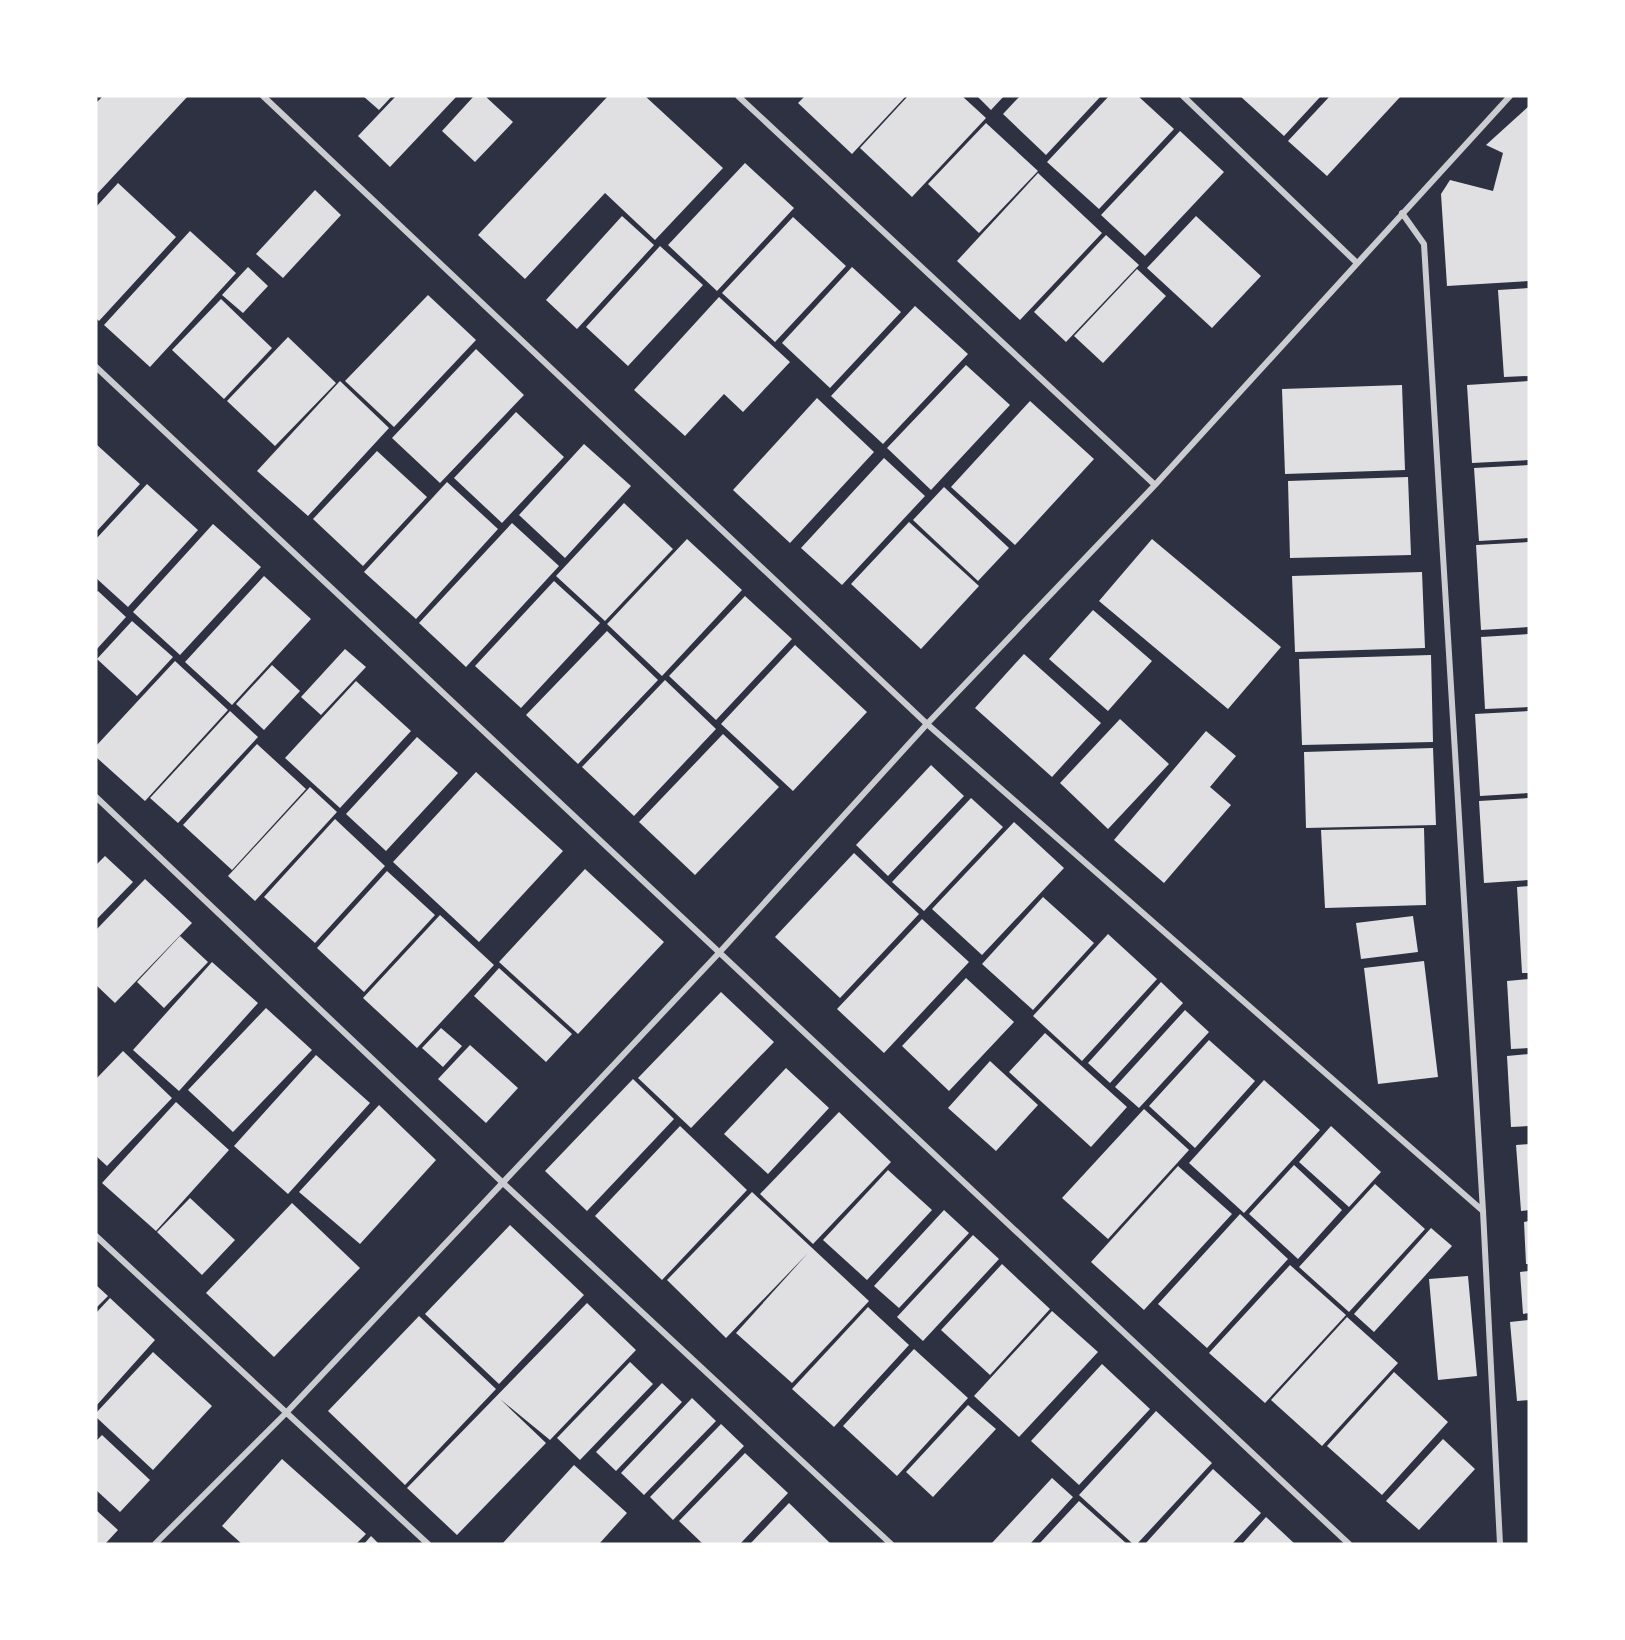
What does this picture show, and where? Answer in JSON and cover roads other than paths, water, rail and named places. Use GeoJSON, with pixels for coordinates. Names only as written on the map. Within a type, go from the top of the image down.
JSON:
{"type":"FeatureCollection","features":[{"type":"Feature","properties":{"kind":"street"},"geometry":{"type":"LineString","coordinates":[[263,96],[927,724],[1482,1211]]}},
{"type":"Feature","properties":{"kind":"street"},"geometry":{"type":"LineString","coordinates":[[738,96],[1155,485]]}},
{"type":"Feature","properties":{"kind":"street"},"geometry":{"type":"LineString","coordinates":[[1183,96],[1357,263]]}},
{"type":"Feature","properties":{"kind":"street"},"geometry":{"type":"LineString","coordinates":[[155,1544],[285,1413],[718,954],[927,724],[1155,485],[1510,96]]}},
{"type":"Feature","properties":{"kind":"street"},"geometry":{"type":"LineString","coordinates":[[1402,213],[1424,244],[1500,1544]]}},
{"type":"Feature","properties":{"kind":"street"},"geometry":{"type":"LineString","coordinates":[[96,367],[718,954],[1349,1544]]}},
{"type":"Feature","properties":{"kind":"street"},"geometry":{"type":"LineString","coordinates":[[96,797],[503,1183],[891,1544]]}},
{"type":"Feature","properties":{"kind":"street"},"geometry":{"type":"LineString","coordinates":[[96,1236],[428,1544]]}}]}
